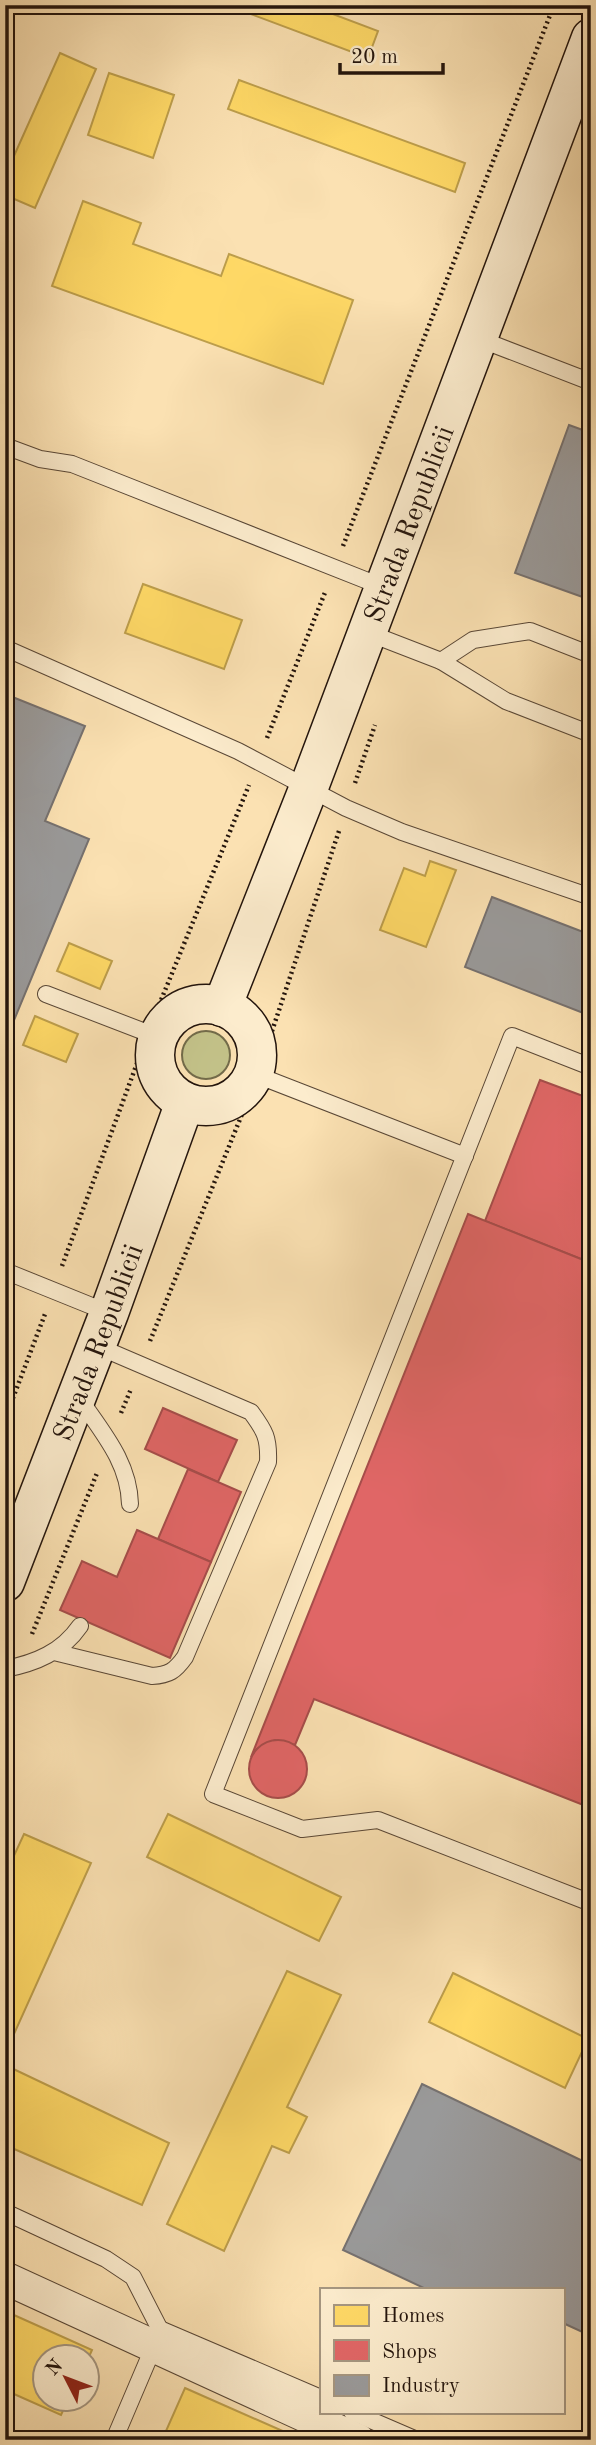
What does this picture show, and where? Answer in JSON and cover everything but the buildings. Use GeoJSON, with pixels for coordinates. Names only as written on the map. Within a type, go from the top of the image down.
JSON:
{"type":"FeatureCollection","features":[{"type":"Feature","properties":{"kind":"main road","name":"Strada Republicii"},"geometry":{"type":"LineString","coordinates":[[222,1007],[309,787],[591,38]]}},
{"type":"Feature","properties":{"kind":"main road"},"geometry":{"type":"LineString","coordinates":[[207,1004],[222,1007],[243,1020],[256,1041],[256,1075],[241,1093],[220,1105],[196,1106],[172,1093],[162,1081],[157,1068],[153,1035],[177,1013],[191,1006],[207,1004]]}},
{"type":"Feature","properties":{"kind":"main road","name":"Strada Republicii"},"geometry":{"type":"LineString","coordinates":[[5,1582],[103,1329],[185,1102]]}},
{"type":"Feature","properties":{"kind":"street"},"geometry":{"type":"LineString","coordinates":[[5,2278],[162,2343],[358,2440]]}},
{"type":"Feature","properties":{"kind":"lane"},"geometry":{"type":"LineString","coordinates":[[477,338],[591,382]]}},
{"type":"Feature","properties":{"kind":"lane"},"geometry":{"type":"LineString","coordinates":[[5,446],[40,459],[72,464],[383,587]]}},
{"type":"Feature","properties":{"kind":"lane"},"geometry":{"type":"LineString","coordinates":[[441,661],[473,640],[530,631],[591,655]]}},
{"type":"Feature","properties":{"kind":"lane"},"geometry":{"type":"LineString","coordinates":[[366,632],[441,661],[506,701],[591,734]]}},
{"type":"Feature","properties":{"kind":"lane"},"geometry":{"type":"LineString","coordinates":[[5,648],[258,761],[346,807],[402,832],[591,898]]}},
{"type":"Feature","properties":{"kind":"lane"},"geometry":{"type":"LineString","coordinates":[[46,994],[153,1035]]}},
{"type":"Feature","properties":{"kind":"lane"},"geometry":{"type":"LineString","coordinates":[[591,1067],[512,1036],[213,1794],[302,1829],[378,1820],[591,1903]]}},
{"type":"Feature","properties":{"kind":"lane"},"geometry":{"type":"LineString","coordinates":[[256,1075],[465,1156]]}},
{"type":"Feature","properties":{"kind":"lane"},"geometry":{"type":"LineString","coordinates":[[5,1270],[54,1290],[103,1329],[140,1364],[251,1412],[264,1429],[269,1443],[268,1462],[185,1657],[177,1669],[166,1675],[152,1676],[54,1652]]}},
{"type":"Feature","properties":{"kind":"lane"},"geometry":{"type":"LineString","coordinates":[[77,1396],[124,1466],[130,1485],[131,1504]]}},
{"type":"Feature","properties":{"kind":"lane"},"geometry":{"type":"LineString","coordinates":[[12,1668],[54,1652],[70,1641],[80,1626]]}},
{"type":"Feature","properties":{"kind":"lane"},"geometry":{"type":"LineString","coordinates":[[5,2212],[106,2259],[133,2277],[162,2343],[320,2398]]}},
{"type":"Feature","properties":{"kind":"lane"},"geometry":{"type":"LineString","coordinates":[[114,2440],[162,2343]]}},
{"type":"Feature","properties":{"kind":"lane"},"geometry":{"type":"LineString","coordinates":[[357,2414],[417,2440]]}},
{"type":"Feature","properties":{"kind":"path"},"geometry":{"type":"LineString","coordinates":[[5,1419],[258,761],[554,5]]}},
{"type":"Feature","properties":{"kind":"path"},"geometry":{"type":"LineString","coordinates":[[12,1668],[110,1442],[256,1075],[377,720]]}},
{"type":"Feature","properties":{"kind":"shaded area"},"geometry":{"type":"Polygon","coordinates":[[[206,1031],[223,1038],[230,1055],[223,1072],[206,1079],[189,1072],[182,1055],[189,1038],[206,1031]]]}}]}
